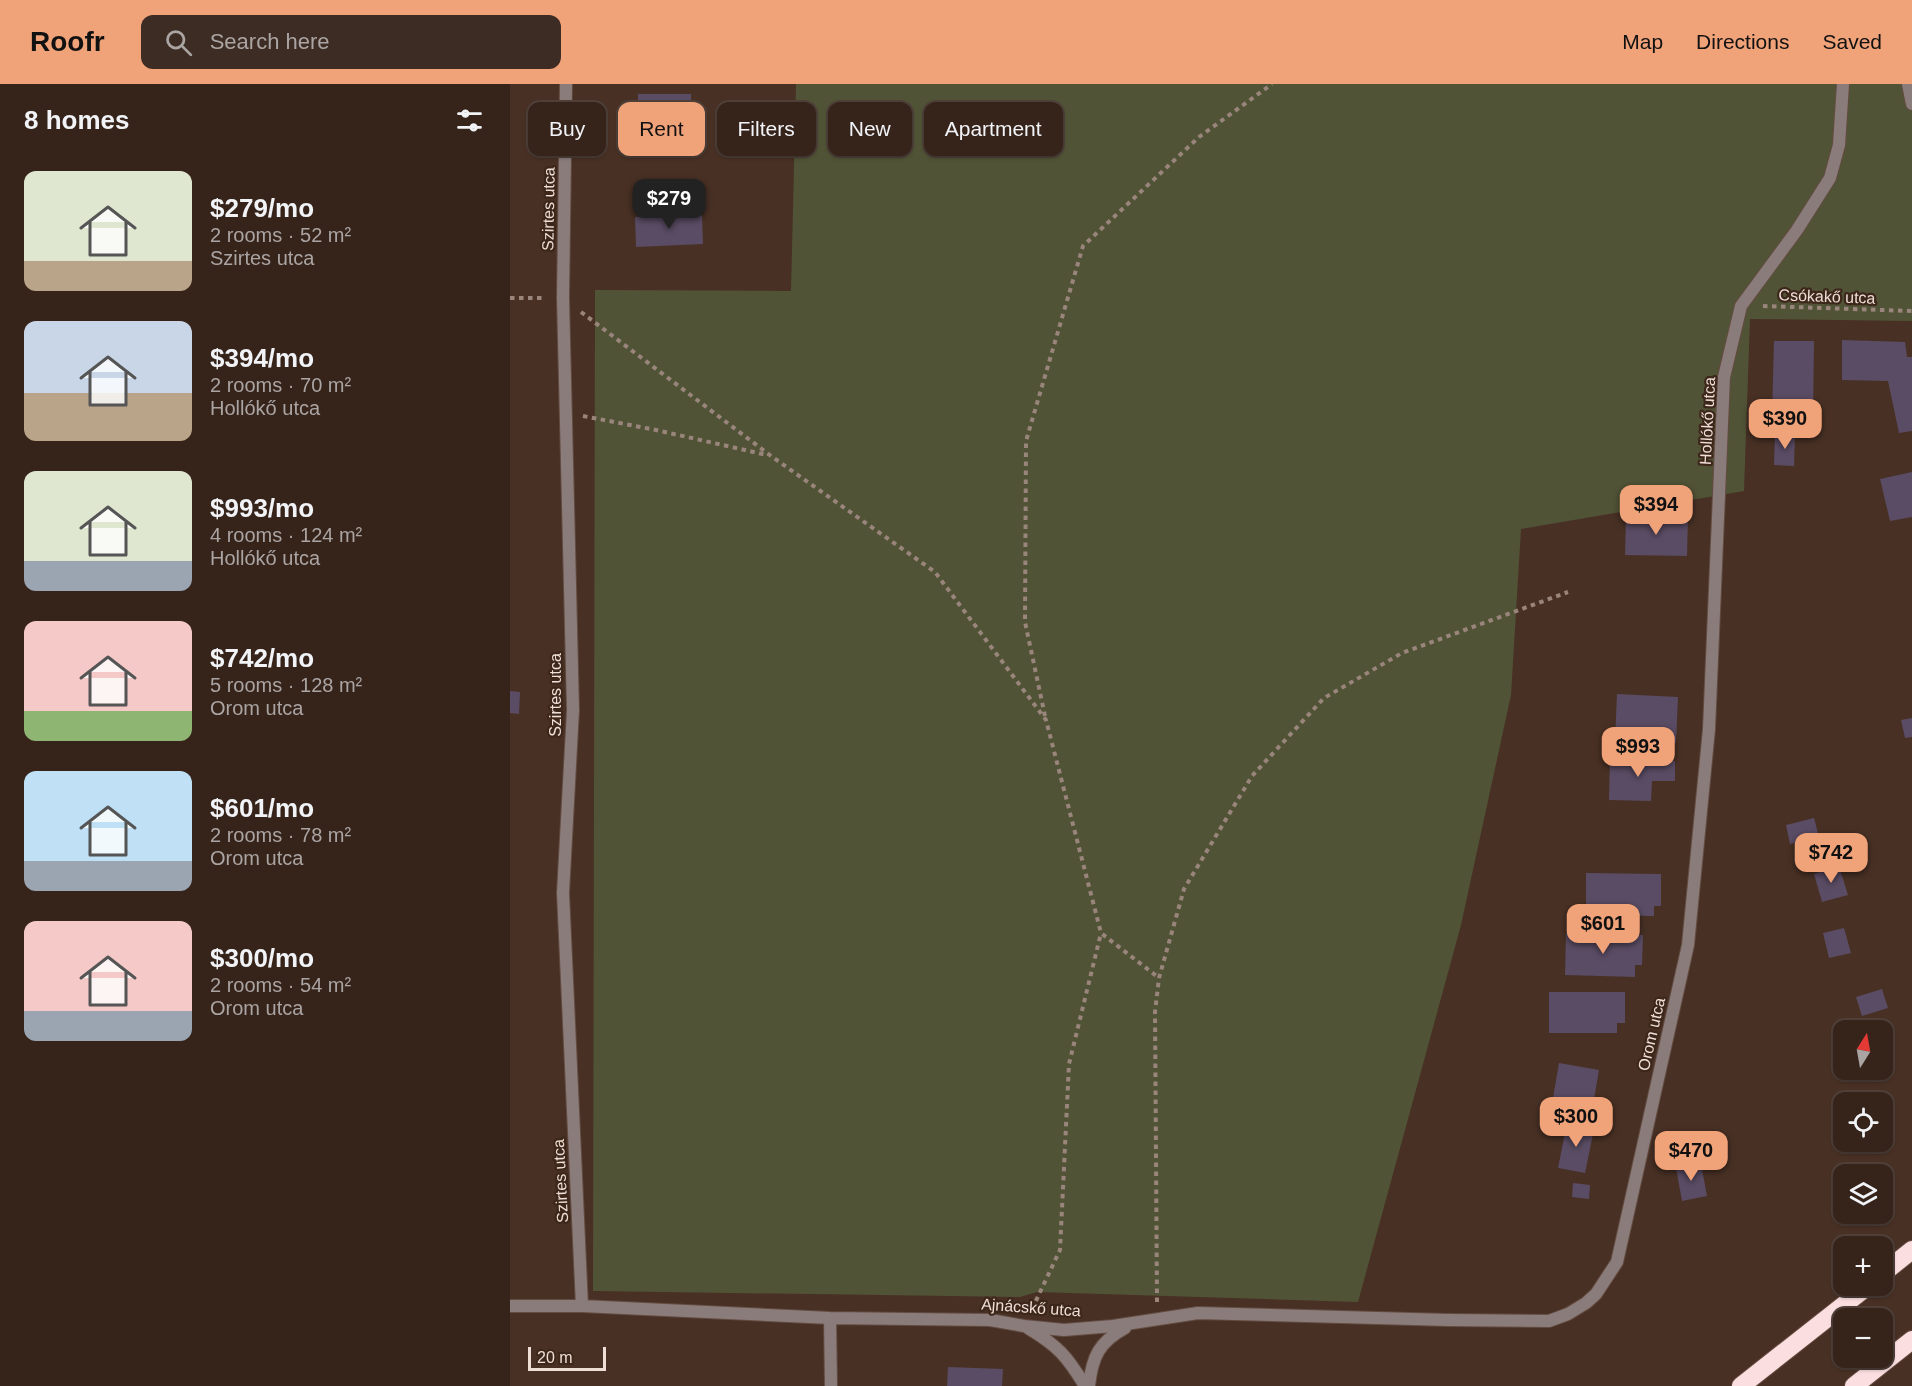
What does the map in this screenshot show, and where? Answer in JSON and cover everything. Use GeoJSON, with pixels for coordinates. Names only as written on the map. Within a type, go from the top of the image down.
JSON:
{"type":"FeatureCollection","features":[{"type":"Feature","properties":{"kind":"highway"},"geometry":{"type":"LineString","coordinates":[[1893,1266],[1912,1251]]}},
{"type":"Feature","properties":{"kind":"highway"},"geometry":{"type":"LineString","coordinates":[[1741,1386],[1855,1296]]}},
{"type":"Feature","properties":{"kind":"highway"},"geometry":{"type":"LineString","coordinates":[[1854,1386],[1912,1340]]}},
{"type":"Feature","properties":{"kind":"street","name":"Szirtes utca"},"geometry":{"type":"LineString","coordinates":[[566,84],[563,298],[573,710],[563,892],[582,1306]]}},
{"type":"Feature","properties":{"kind":"street","name":"Hollókő utca"},"geometry":{"type":"LineString","coordinates":[[1704,790],[1709,729],[1724,377],[1741,306],[1797,230],[1830,178],[1839,146],[1843,84]]}},
{"type":"Feature","properties":{"kind":"street"},"geometry":{"type":"LineString","coordinates":[[1908,84],[1912,104]]}},
{"type":"Feature","properties":{"kind":"street","name":"Orom utca"},"geometry":{"type":"LineString","coordinates":[[1549,1321],[1568,1314],[1586,1303],[1596,1294],[1617,1262],[1688,945],[1704,790]]}},
{"type":"Feature","properties":{"kind":"street","name":"Ajnácskő utca"},"geometry":{"type":"LineString","coordinates":[[510,1306],[582,1306],[830,1318],[990,1320],[1064,1330],[1134,1323],[1198,1313],[1549,1321]]}},
{"type":"Feature","properties":{"kind":"street"},"geometry":{"type":"LineString","coordinates":[[830,1318],[831,1386]]}},
{"type":"Feature","properties":{"kind":"street"},"geometry":{"type":"LineString","coordinates":[[1087,1386],[1095,1355],[1111,1336],[1134,1323]]}},
{"type":"Feature","properties":{"kind":"street"},"geometry":{"type":"LineString","coordinates":[[1024,1326],[1054,1344],[1087,1386]]}},
{"type":"Feature","properties":{"kind":"path"},"geometry":{"type":"LineString","coordinates":[[1024,1326],[1060,1250],[1069,1064],[1101,933],[1046,720],[1025,622],[1026,441],[1083,246],[1199,137],[1272,84]]}},
{"type":"Feature","properties":{"kind":"path"},"geometry":{"type":"LineString","coordinates":[[510,298],[563,298],[771,456],[935,572],[1046,720]]}},
{"type":"Feature","properties":{"kind":"path","name":"Csókakő utca"},"geometry":{"type":"LineString","coordinates":[[1741,306],[1912,311]]}},
{"type":"Feature","properties":{"kind":"path"},"geometry":{"type":"LineString","coordinates":[[566,413],[656,430],[771,456]]}},
{"type":"Feature","properties":{"kind":"path"},"geometry":{"type":"LineString","coordinates":[[1157,1318],[1155,1012],[1159,978],[1184,889],[1252,776],[1324,698],[1402,653],[1568,592]]}},
{"type":"Feature","properties":{"kind":"path"},"geometry":{"type":"LineString","coordinates":[[1101,933],[1159,978]]}},
{"type":"Feature","properties":{"kind":"green space"},"geometry":{"type":"Polygon","coordinates":[[[796,84],[1912,84],[1912,321],[1750,319],[1744,491],[1521,529],[1511,695],[1461,925],[1358,1302],[1037,1292],[1020,1297],[593,1291],[595,290],[791,291],[794,156],[816,156],[816,102],[796,102],[796,84]]]}},
{"type":"Feature","properties":{"kind":"building"},"geometry":{"type":"Polygon","coordinates":[[[638,94],[691,94],[691,102],[638,102],[638,94]]]}},
{"type":"Feature","properties":{"kind":"building"},"geometry":{"type":"Polygon","coordinates":[[[702,214],[703,244],[636,247],[635,217],[702,214]]]}},
{"type":"Feature","properties":{"kind":"building"},"geometry":{"type":"Polygon","coordinates":[[[1842,340],[1905,342],[1907,357],[1912,357],[1912,431],[1899,433],[1888,381],[1842,380],[1842,340]]]}},
{"type":"Feature","properties":{"kind":"building"},"geometry":{"type":"Polygon","coordinates":[[[1774,341],[1814,341],[1813,416],[1772,416],[1774,341]]]}},
{"type":"Feature","properties":{"kind":"building"},"geometry":{"type":"Polygon","coordinates":[[[1775,434],[1795,434],[1794,466],[1774,465],[1775,434]]]}},
{"type":"Feature","properties":{"kind":"building"},"geometry":{"type":"Polygon","coordinates":[[[1912,472],[1912,517],[1890,521],[1880,479],[1912,472]]]}},
{"type":"Feature","properties":{"kind":"building"},"geometry":{"type":"Polygon","coordinates":[[[1626,515],[1688,516],[1687,556],[1625,555],[1626,515]]]}},
{"type":"Feature","properties":{"kind":"building"},"geometry":{"type":"Polygon","coordinates":[[[510,691],[520,692],[519,714],[510,713],[510,691]]]}},
{"type":"Feature","properties":{"kind":"building"},"geometry":{"type":"Polygon","coordinates":[[[1617,694],[1678,697],[1676,743],[1615,741],[1617,694]]]}},
{"type":"Feature","properties":{"kind":"building"},"geometry":{"type":"Polygon","coordinates":[[[1912,718],[1912,737],[1905,738],[1901,720],[1912,718]]]}},
{"type":"Feature","properties":{"kind":"building"},"geometry":{"type":"Polygon","coordinates":[[[1610,759],[1675,761],[1675,781],[1652,781],[1651,801],[1609,800],[1610,759]]]}},
{"type":"Feature","properties":{"kind":"building"},"geometry":{"type":"Polygon","coordinates":[[[1814,818],[1819,837],[1790,844],[1786,825],[1814,818]]]}},
{"type":"Feature","properties":{"kind":"building"},"geometry":{"type":"Polygon","coordinates":[[[1839,866],[1848,895],[1822,902],[1814,874],[1839,866]]]}},
{"type":"Feature","properties":{"kind":"building"},"geometry":{"type":"Polygon","coordinates":[[[1586,873],[1661,874],[1661,906],[1654,906],[1654,916],[1586,915],[1586,873]]]}},
{"type":"Feature","properties":{"kind":"building"},"geometry":{"type":"Polygon","coordinates":[[[1844,928],[1851,953],[1829,958],[1823,933],[1844,928]]]}},
{"type":"Feature","properties":{"kind":"building"},"geometry":{"type":"Polygon","coordinates":[[[1566,933],[1643,935],[1642,965],[1635,965],[1635,977],[1565,975],[1566,933]]]}},
{"type":"Feature","properties":{"kind":"building"},"geometry":{"type":"Polygon","coordinates":[[[1882,989],[1888,1008],[1862,1016],[1856,997],[1882,989]]]}},
{"type":"Feature","properties":{"kind":"building"},"geometry":{"type":"Polygon","coordinates":[[[1549,992],[1625,992],[1625,1023],[1617,1023],[1617,1033],[1549,1033],[1549,992]]]}},
{"type":"Feature","properties":{"kind":"building"},"geometry":{"type":"Polygon","coordinates":[[[1559,1063],[1599,1070],[1593,1105],[1553,1098],[1559,1063]]]}},
{"type":"Feature","properties":{"kind":"building"},"geometry":{"type":"Polygon","coordinates":[[[1567,1123],[1594,1129],[1585,1173],[1558,1168],[1567,1123]]]}},
{"type":"Feature","properties":{"kind":"building"},"geometry":{"type":"Polygon","coordinates":[[[1701,1164],[1707,1196],[1682,1201],[1676,1168],[1701,1164]]]}},
{"type":"Feature","properties":{"kind":"building"},"geometry":{"type":"Polygon","coordinates":[[[1573,1183],[1590,1185],[1589,1199],[1572,1197],[1573,1183]]]}},
{"type":"Feature","properties":{"kind":"building"},"geometry":{"type":"Polygon","coordinates":[[[948,1367],[1003,1369],[1002,1386],[947,1386],[948,1367]]]}}]}
